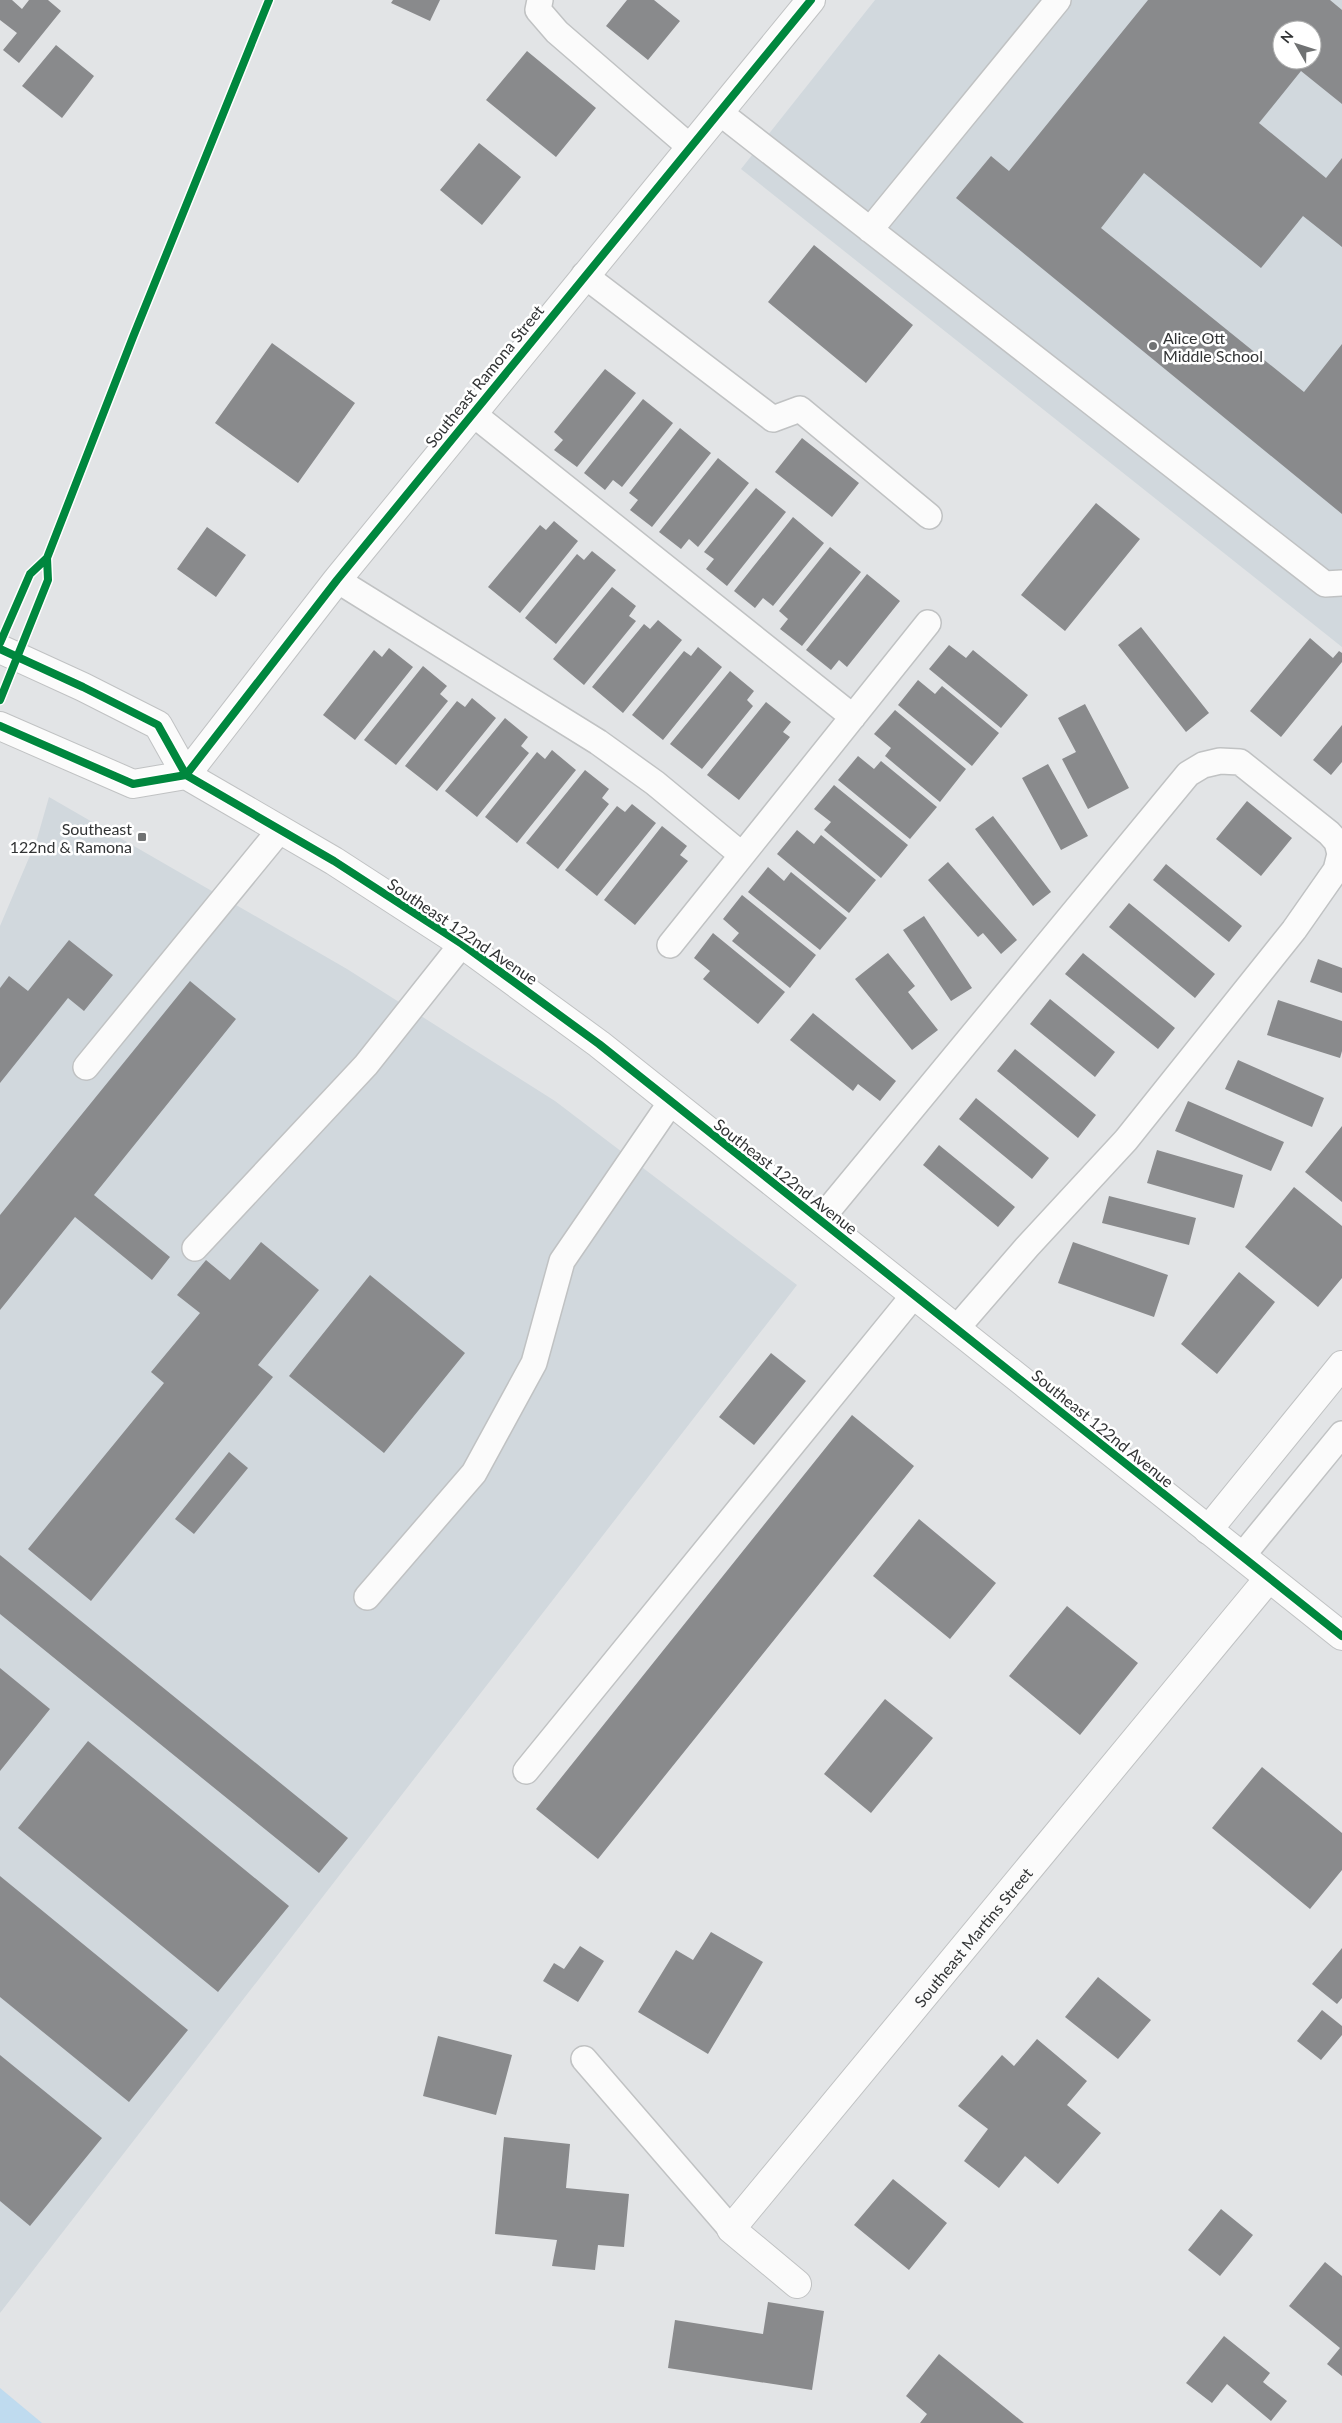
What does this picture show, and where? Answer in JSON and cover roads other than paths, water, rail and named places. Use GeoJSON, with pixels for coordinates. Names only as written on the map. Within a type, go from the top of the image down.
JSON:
{"type":"FeatureCollection","features":[{"type":"Feature","properties":{"kind":"street","name":"Southeast Ramona Street"},"geometry":{"type":"LineString","coordinates":[[186,776],[337,580],[584,276],[812,0]]}},
{"type":"Feature","properties":{"kind":"street"},"geometry":{"type":"LineString","coordinates":[[0,649],[83,687],[158,725],[186,776],[133,784],[0,726]]}},
{"type":"Feature","properties":{"kind":"street","name":"Southeast 122nd Avenue"},"geometry":{"type":"LineString","coordinates":[[186,776],[334,862],[462,944],[599,1044],[1342,1636]]}},
{"type":"Feature","properties":{"kind":"street"},"geometry":{"type":"LineString","coordinates":[[1208,1530],[1342,1365]]}},
{"type":"Feature","properties":{"kind":"street","name":"Southeast Martins Street"},"geometry":{"type":"LineString","coordinates":[[730,2229],[1269,1578]]}},
{"type":"Feature","properties":{"kind":"street"},"geometry":{"type":"LineString","coordinates":[[730,2229],[797,2284]]}},
{"type":"Feature","properties":{"kind":"lane"},"geometry":{"type":"LineString","coordinates":[[540,0],[538,10],[557,32],[690,147]]}},
{"type":"Feature","properties":{"kind":"lane"},"geometry":{"type":"LineString","coordinates":[[870,230],[1058,0]]}},
{"type":"Feature","properties":{"kind":"lane"},"geometry":{"type":"LineString","coordinates":[[719,112],[1325,584],[1342,583]]}},
{"type":"Feature","properties":{"kind":"lane"},"geometry":{"type":"LineString","coordinates":[[584,276],[773,419],[800,409],[929,516]]}},
{"type":"Feature","properties":{"kind":"lane"},"geometry":{"type":"LineString","coordinates":[[472,413],[853,717]]}},
{"type":"Feature","properties":{"kind":"lane"},"geometry":{"type":"LineString","coordinates":[[337,580],[598,742],[655,783],[742,855]]}},
{"type":"Feature","properties":{"kind":"lane"},"geometry":{"type":"LineString","coordinates":[[670,945],[928,623]]}},
{"type":"Feature","properties":{"kind":"lane"},"geometry":{"type":"LineString","coordinates":[[820,1220],[1188,774],[1203,765],[1220,761],[1240,762],[1277,790],[1329,833],[1337,842],[1340,854],[1333,876],[1294,930],[1126,1140],[1027,1246],[956,1329]]}},
{"type":"Feature","properties":{"kind":"lane"},"geometry":{"type":"LineString","coordinates":[[86,1067],[280,830]]}},
{"type":"Feature","properties":{"kind":"lane"},"geometry":{"type":"LineString","coordinates":[[195,1248],[366,1064],[462,944]]}},
{"type":"Feature","properties":{"kind":"lane"},"geometry":{"type":"LineString","coordinates":[[367,1597],[474,1472],[534,1363],[562,1261],[671,1102]]}},
{"type":"Feature","properties":{"kind":"lane"},"geometry":{"type":"LineString","coordinates":[[526,1771],[914,1295]]}},
{"type":"Feature","properties":{"kind":"lane"},"geometry":{"type":"LineString","coordinates":[[1242,1556],[1342,1434]]}},
{"type":"Feature","properties":{"kind":"lane"},"geometry":{"type":"LineString","coordinates":[[584,2058],[730,2229]]}},
{"type":"Feature","properties":{"kind":"place","name":"Alice Ott Middle School"},"geometry":{"type":"Point","coordinates":[1153,346]}},
{"type":"Feature","properties":{"kind":"place","name":"Southeast 122nd & Ramona"},"geometry":{"type":"Point","coordinates":[142,837]}}]}
